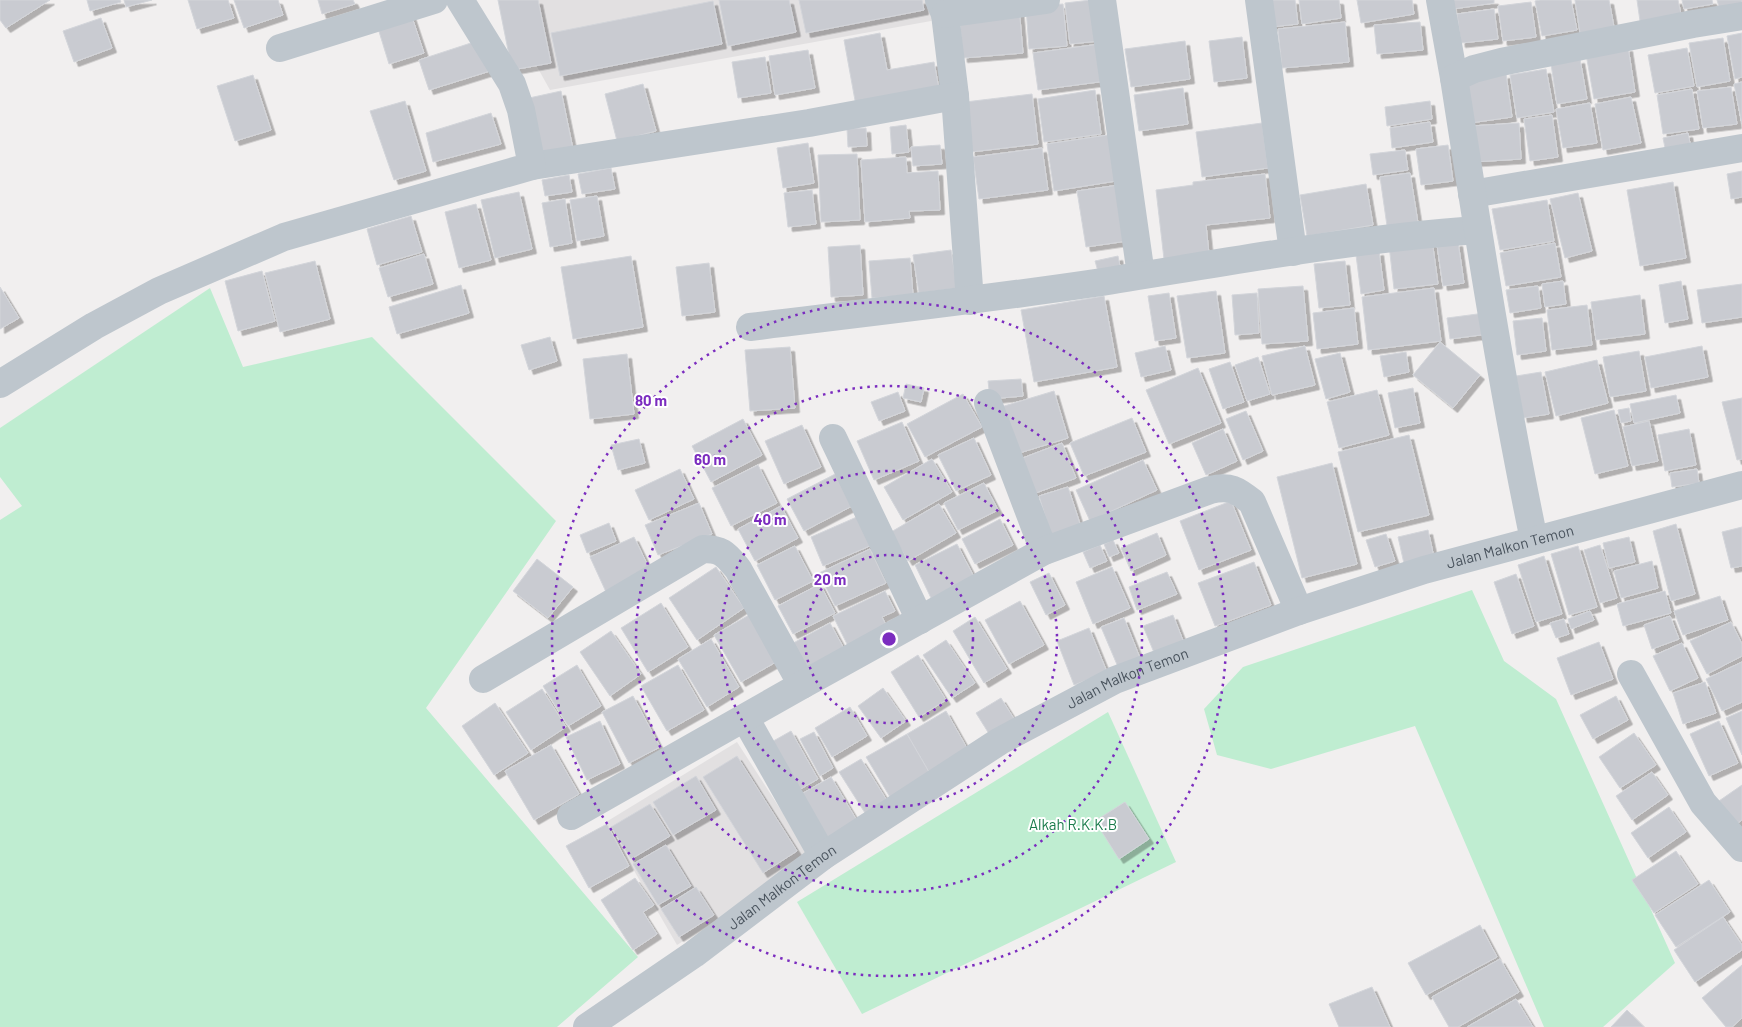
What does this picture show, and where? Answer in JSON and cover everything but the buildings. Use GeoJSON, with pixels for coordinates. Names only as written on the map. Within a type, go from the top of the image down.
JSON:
{"type":"FeatureCollection","features":[{"type":"Feature","properties":{"kind":"street"},"geometry":{"type":"LineString","coordinates":[[280,48],[434,0]]}},
{"type":"Feature","properties":{"kind":"street"},"geometry":{"type":"LineString","coordinates":[[460,0],[512,84],[521,110],[532,166]]}},
{"type":"Feature","properties":{"kind":"street"},"geometry":{"type":"LineString","coordinates":[[970,301],[955,96],[942,7],[1046,0]]}},
{"type":"Feature","properties":{"kind":"street"},"geometry":{"type":"LineString","coordinates":[[1102,0],[1142,275]]}},
{"type":"Feature","properties":{"kind":"street"},"geometry":{"type":"LineString","coordinates":[[1259,0],[1293,252]]}},
{"type":"Feature","properties":{"kind":"street"},"geometry":{"type":"LineString","coordinates":[[1440,0],[1518,463],[1534,540]]}},
{"type":"Feature","properties":{"kind":"street"},"geometry":{"type":"LineString","coordinates":[[1454,78],[1474,69],[1502,62],[1742,16]]}},
{"type":"Feature","properties":{"kind":"street"},"geometry":{"type":"LineString","coordinates":[[0,384],[94,326],[159,291],[284,237],[532,166],[809,123],[955,96]]}},
{"type":"Feature","properties":{"kind":"street"},"geometry":{"type":"LineString","coordinates":[[1472,194],[1742,148]]}},
{"type":"Feature","properties":{"kind":"street"},"geometry":{"type":"LineString","coordinates":[[750,326],[970,301],[1293,252],[1416,235],[1478,230]]}},
{"type":"Feature","properties":{"kind":"street"},"geometry":{"type":"LineString","coordinates":[[988,403],[1044,551]]}},
{"type":"Feature","properties":{"kind":"street"},"geometry":{"type":"LineString","coordinates":[[833,438],[920,620]]}},
{"type":"Feature","properties":{"kind":"street","name":"Jalan Malkon Temon"},"geometry":{"type":"LineString","coordinates":[[587,1027],[694,954],[823,856],[1000,741],[1115,680],[1299,611],[1424,570],[1742,485]]}},
{"type":"Feature","properties":{"kind":"street"},"geometry":{"type":"LineString","coordinates":[[571,816],[1044,551],[1210,490],[1224,487],[1239,492],[1252,502],[1299,611]]}},
{"type":"Feature","properties":{"kind":"street"},"geometry":{"type":"LineString","coordinates":[[483,679],[704,549],[716,549],[727,556],[738,569],[802,685]]}},
{"type":"Feature","properties":{"kind":"street"},"geometry":{"type":"LineString","coordinates":[[1630,674],[1704,803],[1742,848]]}},
{"type":"Feature","properties":{"kind":"street"},"geometry":{"type":"LineString","coordinates":[[745,718],[823,856]]}},
{"type":"Feature","properties":{"kind":"shaded area"},"geometry":{"type":"Polygon","coordinates":[[[500,0],[974,0],[954,6],[931,21],[550,90],[500,0]]]}},
{"type":"Feature","properties":{"kind":"shaded area"},"geometry":{"type":"Polygon","coordinates":[[[737,742],[812,858],[677,945],[606,822],[737,742]]]}},
{"type":"Feature","properties":{"kind":"green space"},"geometry":{"type":"Polygon","coordinates":[[[210,288],[243,367],[372,337],[556,521],[426,708],[638,957],[557,1027],[0,1027],[0,520],[22,506],[0,477],[0,428],[210,288]]]}},
{"type":"Feature","properties":{"kind":"green space"},"geometry":{"type":"Polygon","coordinates":[[[1472,590],[1504,661],[1556,699],[1675,963],[1603,1027],[1544,1027],[1415,726],[1271,769],[1217,755],[1204,709],[1243,667],[1472,590]]]}},
{"type":"Feature","properties":{"kind":"green space","name":"Alkah R.K.K.B"},"geometry":{"type":"Polygon","coordinates":[[[1108,712],[1176,862],[862,1014],[797,902],[1108,712]]]}}]}
